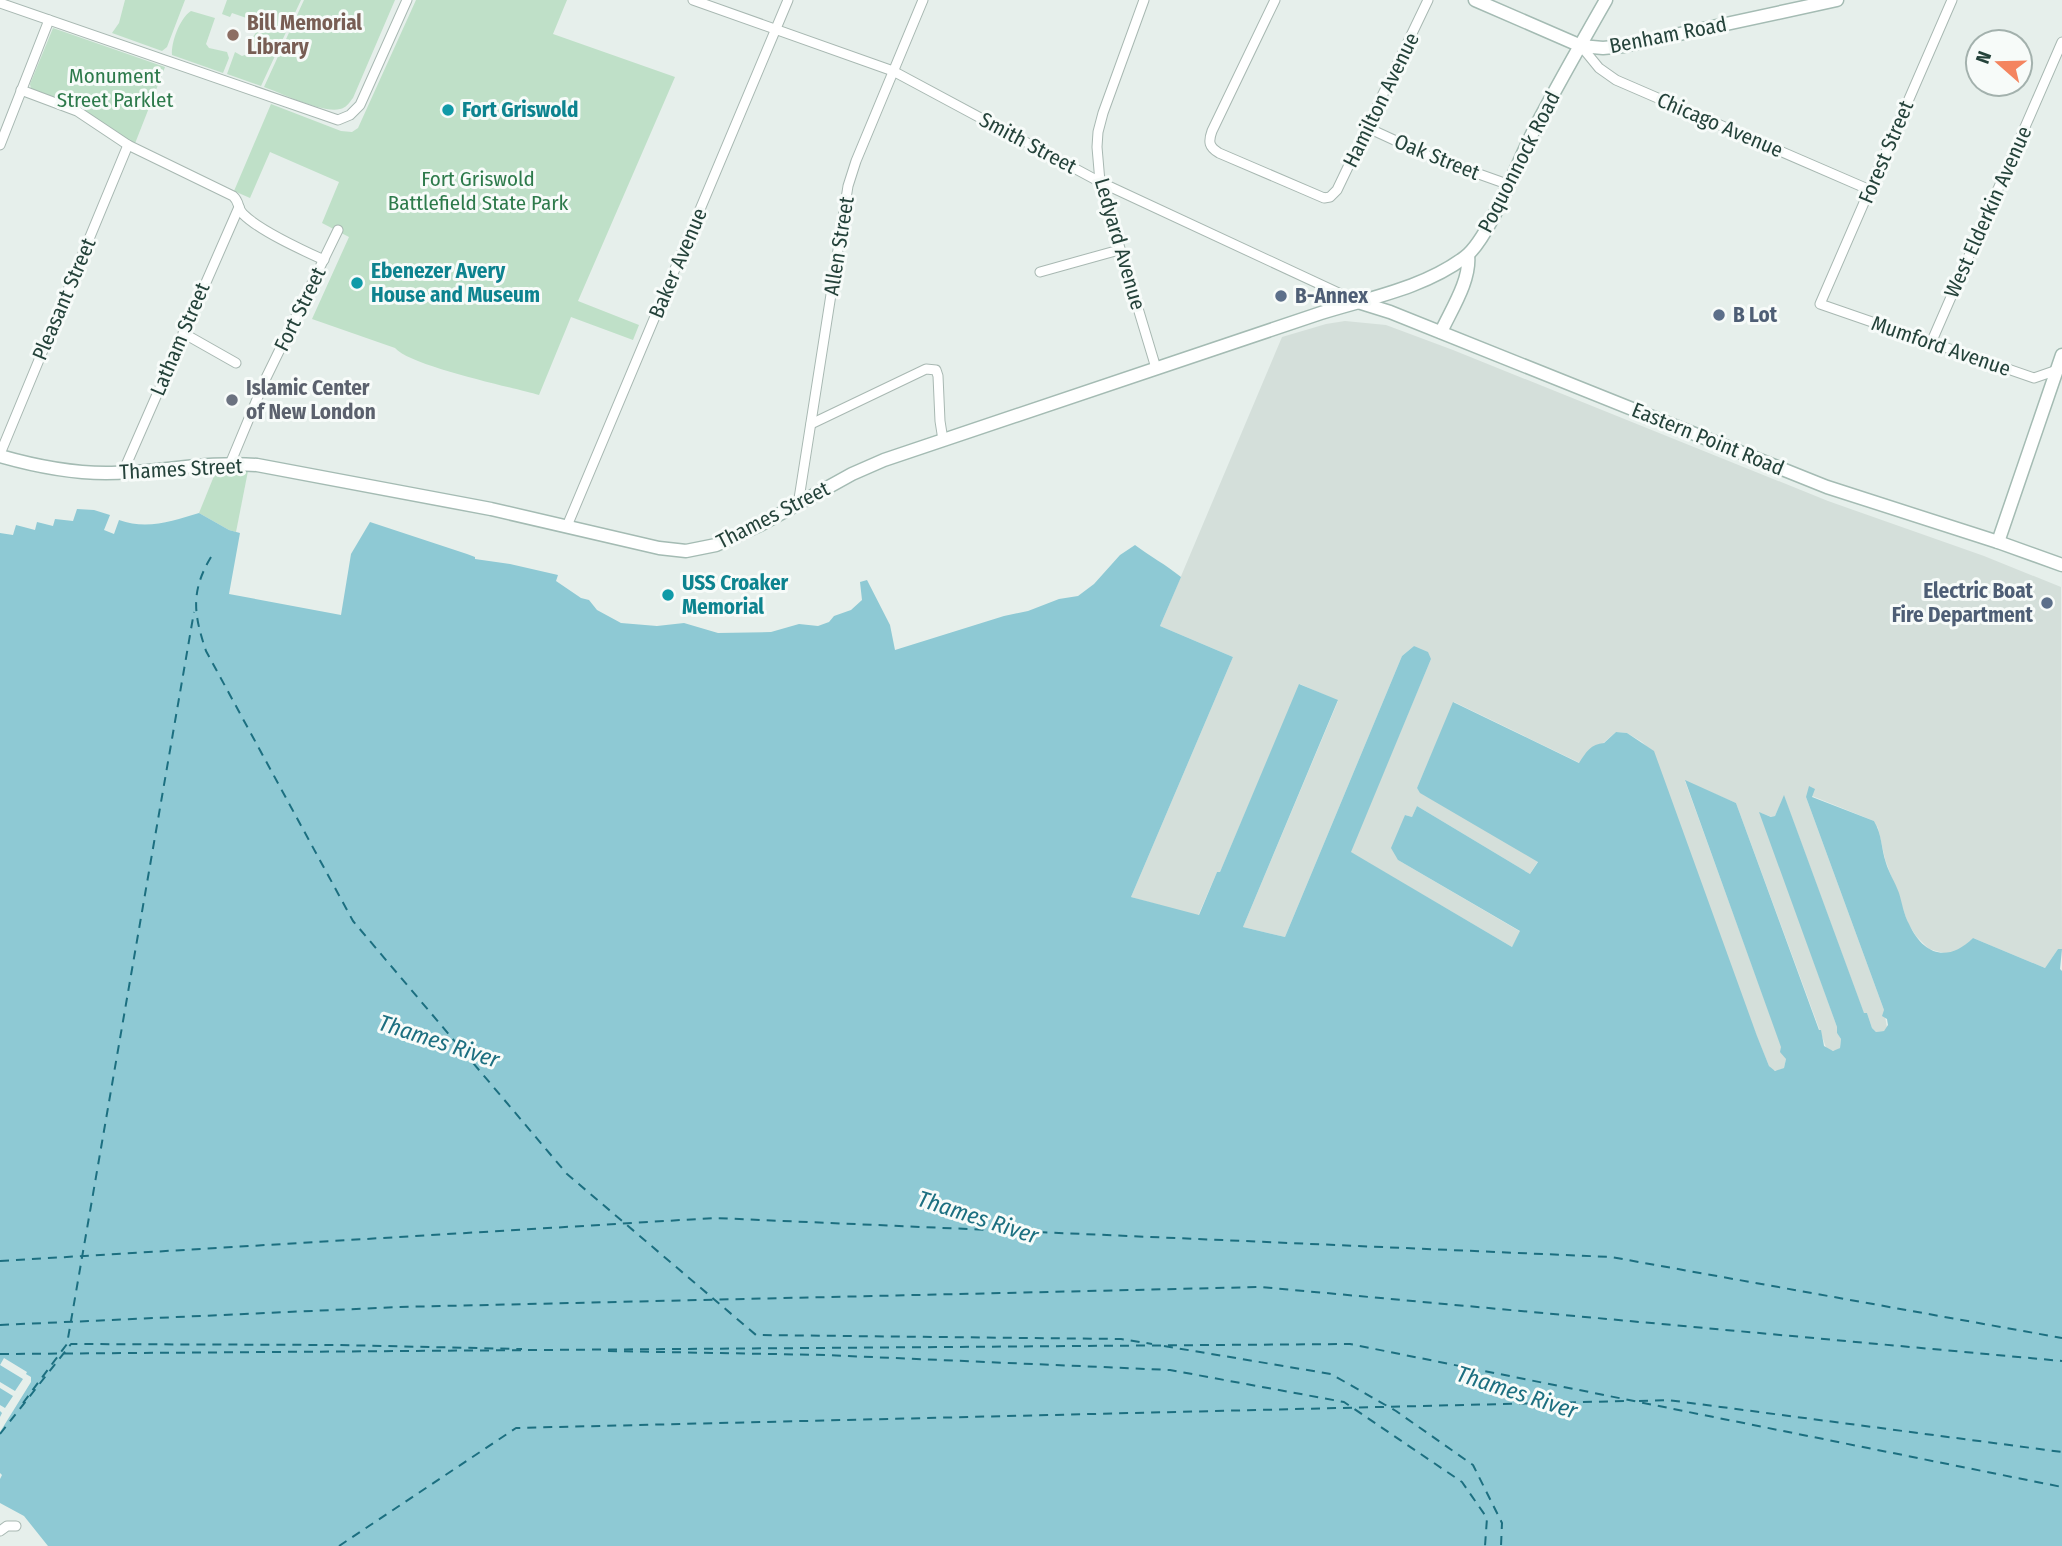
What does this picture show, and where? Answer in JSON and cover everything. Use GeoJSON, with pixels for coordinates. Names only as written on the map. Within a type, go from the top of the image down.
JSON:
{"type":"FeatureCollection","features":[{"type":"Feature","properties":{"kind":"main road"},"geometry":{"type":"LineString","coordinates":[[1475,0],[1581,46]]}},
{"type":"Feature","properties":{"kind":"main road","name":"Poquonnock Road"},"geometry":{"type":"LineString","coordinates":[[1358,302],[1439,274],[1468,255],[1484,232],[1535,127],[1606,0]]}},
{"type":"Feature","properties":{"kind":"main road","name":"Benham Road"},"geometry":{"type":"LineString","coordinates":[[1581,46],[1624,46],[1837,0]]}},
{"type":"Feature","properties":{"kind":"main road"},"geometry":{"type":"LineString","coordinates":[[1441,332],[1464,281],[1468,255]]}},
{"type":"Feature","properties":{"kind":"main road","name":"Thames Street"},"geometry":{"type":"LineString","coordinates":[[0,455],[33,465],[71,471],[123,472],[230,464],[257,465],[491,509],[659,548],[686,551],[716,545],[884,460],[1358,302]]}},
{"type":"Feature","properties":{"kind":"main road","name":"Eastern Point Road"},"geometry":{"type":"LineString","coordinates":[[1358,302],[1441,332],[1827,487],[2062,565]]}},
{"type":"Feature","properties":{"kind":"main road"},"geometry":{"type":"LineString","coordinates":[[1998,542],[2062,355]]}},
{"type":"Feature","properties":{"kind":"street"},"geometry":{"type":"LineString","coordinates":[[0,3],[338,120],[351,115],[363,100],[407,0]]}},
{"type":"Feature","properties":{"kind":"street","name":"Smith Street"},"geometry":{"type":"LineString","coordinates":[[693,0],[893,71],[1100,182],[1358,302]]}},
{"type":"Feature","properties":{"kind":"street","name":"Baker Avenue"},"geometry":{"type":"LineString","coordinates":[[567,526],[788,0]]}},
{"type":"Feature","properties":{"kind":"street","name":"Allen Street"},"geometry":{"type":"LineString","coordinates":[[798,505],[848,186],[923,0]]}},
{"type":"Feature","properties":{"kind":"street","name":"Ledyard Avenue"},"geometry":{"type":"LineString","coordinates":[[1144,0],[1098,132],[1100,182],[1156,368]]}},
{"type":"Feature","properties":{"kind":"street","name":"Hamilton Avenue"},"geometry":{"type":"LineString","coordinates":[[1275,0],[1212,131],[1209,144],[1211,148],[1231,158],[1319,197],[1330,197],[1337,190],[1428,0]]}},
{"type":"Feature","properties":{"kind":"street","name":"Forest Street"},"geometry":{"type":"LineString","coordinates":[[1820,304],[1952,0]]}},
{"type":"Feature","properties":{"kind":"street"},"geometry":{"type":"LineString","coordinates":[[0,145],[49,20]]}},
{"type":"Feature","properties":{"kind":"street","name":"West Elderkin Avenue"},"geometry":{"type":"LineString","coordinates":[[1931,343],[2062,42]]}},
{"type":"Feature","properties":{"kind":"street","name":"Chicago Avenue"},"geometry":{"type":"LineString","coordinates":[[1581,46],[1599,68],[1616,80],[1870,190]]}},
{"type":"Feature","properties":{"kind":"street"},"geometry":{"type":"LineString","coordinates":[[22,90],[77,111],[128,145],[233,196],[249,219],[324,260]]}},
{"type":"Feature","properties":{"kind":"street","name":"Oak Street"},"geometry":{"type":"LineString","coordinates":[[1368,128],[1431,157],[1507,184]]}},
{"type":"Feature","properties":{"kind":"street","name":"Pleasant Street"},"geometry":{"type":"LineString","coordinates":[[0,455],[128,145]]}},
{"type":"Feature","properties":{"kind":"street","name":"Latham Street"},"geometry":{"type":"LineString","coordinates":[[123,472],[239,207]]}},
{"type":"Feature","properties":{"kind":"street","name":"Fort Street"},"geometry":{"type":"LineString","coordinates":[[230,464],[265,380],[338,230]]}},
{"type":"Feature","properties":{"kind":"street"},"geometry":{"type":"LineString","coordinates":[[1040,272],[1119,250]]}},
{"type":"Feature","properties":{"kind":"street","name":"Mumford Avenue"},"geometry":{"type":"LineString","coordinates":[[1820,304],[2034,378],[2059,369]]}},
{"type":"Feature","properties":{"kind":"street"},"geometry":{"type":"LineString","coordinates":[[183,333],[236,363]]}},
{"type":"Feature","properties":{"kind":"street"},"geometry":{"type":"LineString","coordinates":[[811,424],[893,383],[932,368],[938,376],[943,440]]}},
{"type":"Feature","properties":{"kind":"street"},"geometry":{"type":"LineString","coordinates":[[0,1531],[16,1526]]}},
{"type":"Feature","properties":{"kind":"shaded area"},"geometry":{"type":"Polygon","coordinates":[[[1345,321],[1386,325],[1828,501],[1984,556],[2061,587],[2062,949],[2058,949],[2045,968],[1973,938],[1961,949],[1947,954],[1929,949],[1908,923],[1874,821],[1812,796],[1806,797],[1884,1010],[1887,1028],[1876,1032],[1867,1013],[1864,1014],[1784,796],[1775,816],[1761,813],[1841,1039],[1840,1048],[1836,1051],[1827,1050],[1736,803],[1685,781],[1786,1059],[1784,1068],[1772,1070],[1757,1037],[1649,749],[1627,733],[1616,732],[1580,763],[1454,702],[1417,788],[1421,793],[1538,861],[1530,874],[1417,806],[1412,817],[1405,815],[1398,860],[1521,932],[1512,947],[1350,852],[1431,659],[1414,646],[1402,656],[1285,937],[1243,927],[1338,701],[1300,684],[1220,872],[1217,872],[1198,916],[1131,897],[1233,657],[1160,626],[1282,337],[1345,321]]]}},
{"type":"Feature","properties":{"kind":"green space"},"geometry":{"type":"Polygon","coordinates":[[[125,0],[185,0],[167,47],[162,51],[112,33],[119,23],[125,0]]]}},
{"type":"Feature","properties":{"kind":"green space"},"geometry":{"type":"Polygon","coordinates":[[[227,0],[301,0],[261,86],[227,74],[235,52],[242,56],[250,53],[251,40],[257,31],[255,21],[232,13],[230,17],[222,14],[227,0]]]}},
{"type":"Feature","properties":{"kind":"green space"},"geometry":{"type":"Polygon","coordinates":[[[304,0],[395,0],[353,98],[342,108],[324,109],[264,87],[304,0]]]}},
{"type":"Feature","properties":{"kind":"green space","name":"Fort Griswold Battlefield State Park"},"geometry":{"type":"Polygon","coordinates":[[[416,0],[567,0],[553,34],[675,77],[578,301],[639,325],[633,340],[571,317],[539,395],[440,369],[404,355],[395,348],[312,319],[349,237],[322,223],[339,182],[270,152],[250,198],[234,191],[271,104],[341,131],[352,132],[358,128],[416,0]]]}},
{"type":"Feature","properties":{"kind":"green space"},"geometry":{"type":"Polygon","coordinates":[[[191,11],[215,18],[206,44],[209,48],[227,52],[229,58],[223,73],[172,55],[177,31],[191,11]]]}},
{"type":"Feature","properties":{"kind":"green space","name":"Monument Street Parklet"},"geometry":{"type":"Polygon","coordinates":[[[53,28],[165,67],[134,146],[77,106],[31,89],[30,84],[53,28]]]}},
{"type":"Feature","properties":{"kind":"green space"},"geometry":{"type":"Polygon","coordinates":[[[216,471],[248,471],[236,532],[199,513],[216,471]]]}},
{"type":"Feature","properties":{"kind":"water","name":"Thames River"},"geometry":{"type":"Polygon","coordinates":[[[77,509],[110,515],[104,530],[114,534],[119,520],[150,524],[199,513],[229,530],[240,533],[229,594],[341,615],[351,554],[370,522],[475,559],[558,575],[556,581],[581,598],[589,600],[597,610],[621,623],[657,626],[684,623],[718,633],[771,632],[799,624],[818,626],[851,610],[862,600],[860,582],[867,580],[890,625],[895,650],[1028,611],[1059,599],[1078,596],[1094,584],[1120,555],[1135,545],[1181,577],[1160,626],[1233,657],[1131,897],[1199,915],[1217,872],[1220,872],[1299,684],[1338,700],[1243,927],[1285,937],[1402,656],[1414,646],[1428,652],[1431,659],[1351,852],[1512,947],[1520,931],[1398,860],[1391,848],[1405,815],[1412,817],[1417,806],[1530,874],[1538,862],[1420,793],[1417,788],[1453,702],[1579,763],[1589,749],[1604,743],[1616,732],[1627,733],[1654,751],[1757,1036],[1769,1066],[1775,1071],[1784,1068],[1786,1059],[1780,1052],[1781,1047],[1685,780],[1736,803],[1821,1030],[1824,1046],[1833,1051],[1840,1048],[1841,1039],[1759,812],[1775,816],[1784,795],[1864,1013],[1867,1013],[1876,1032],[1884,1031],[1888,1025],[1887,1019],[1882,1016],[1884,1010],[1806,797],[1809,786],[1815,789],[1812,797],[1874,821],[1907,920],[1921,943],[1929,949],[1945,953],[1954,951],[1973,938],[2045,968],[2058,949],[2062,949],[2062,1546],[48,1546],[24,1516],[0,1503],[0,533],[13,535],[16,525],[35,530],[37,522],[53,526],[55,519],[73,521],[77,509]]]}},
{"type":"Feature","properties":{"kind":"pier"},"geometry":{"type":"Polygon","coordinates":[[[4,1358],[27,1372],[31,1382],[0,1432],[0,1405],[5,1408],[13,1396],[0,1388],[0,1382],[15,1391],[23,1379],[0,1365],[4,1358]]]}},
{"type":"Feature","properties":{"kind":"ferry route"},"geometry":{"type":"LineString","coordinates":[[211,557],[200,581],[196,604],[206,651],[353,921],[567,1174],[756,1335],[1121,1339],[1152,1344]]}},
{"type":"Feature","properties":{"kind":"ferry route"},"geometry":{"type":"LineString","coordinates":[[23,1403],[67,1344],[194,612]]}},
{"type":"Feature","properties":{"kind":"ferry route"},"geometry":{"type":"LineString","coordinates":[[0,1261],[715,1218],[1611,1257],[2062,1338]]}},
{"type":"Feature","properties":{"kind":"ferry route"},"geometry":{"type":"LineString","coordinates":[[0,1325],[399,1307],[1261,1287],[2062,1361]]}},
{"type":"Feature","properties":{"kind":"ferry route"},"geometry":{"type":"LineString","coordinates":[[0,1434],[71,1344],[522,1349]]}},
{"type":"Feature","properties":{"kind":"ferry route"},"geometry":{"type":"LineString","coordinates":[[0,1354],[1350,1344],[2062,1487]]}},
{"type":"Feature","properties":{"kind":"ferry route"},"geometry":{"type":"LineString","coordinates":[[1164,1346],[1331,1374],[1396,1411],[1473,1465],[1502,1523],[1501,1546]]}},
{"type":"Feature","properties":{"kind":"ferry route"},"geometry":{"type":"LineString","coordinates":[[608,1351],[825,1355],[1170,1370],[1344,1402],[1462,1482],[1487,1518],[1485,1546]]}},
{"type":"Feature","properties":{"kind":"ferry route"},"geometry":{"type":"LineString","coordinates":[[1639,1401],[1668,1400],[2062,1452]]}},
{"type":"Feature","properties":{"kind":"ferry route"},"geometry":{"type":"LineString","coordinates":[[339,1546],[516,1428],[1627,1401]]}},
{"type":"Feature","properties":{"kind":"place","name":"Bill Memorial Library"},"geometry":{"type":"Point","coordinates":[233,35]}},
{"type":"Feature","properties":{"kind":"place","name":"Fort Griswold"},"geometry":{"type":"Point","coordinates":[448,110]}},
{"type":"Feature","properties":{"kind":"place","name":"Ebenezer Avery House and Museum"},"geometry":{"type":"Point","coordinates":[357,283]}},
{"type":"Feature","properties":{"kind":"place","name":"B-Annex"},"geometry":{"type":"Point","coordinates":[1281,296]}},
{"type":"Feature","properties":{"kind":"place","name":"B Lot"},"geometry":{"type":"Point","coordinates":[1719,315]}},
{"type":"Feature","properties":{"kind":"place","name":"Islamic Center of New London"},"geometry":{"type":"Point","coordinates":[232,400]}},
{"type":"Feature","properties":{"kind":"place","name":"USS Croaker Memorial"},"geometry":{"type":"Point","coordinates":[668,595]}},
{"type":"Feature","properties":{"kind":"place","name":"Electric Boat Fire Department"},"geometry":{"type":"Point","coordinates":[2047,603]}}]}
